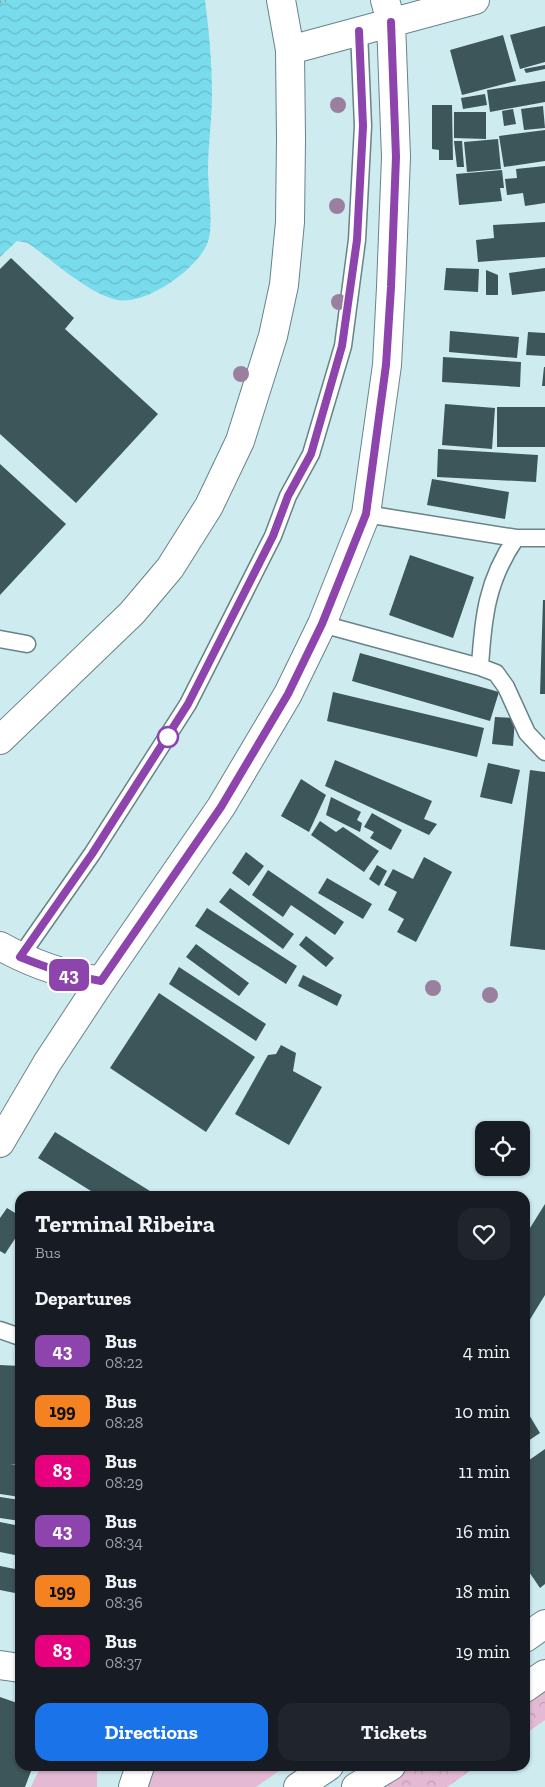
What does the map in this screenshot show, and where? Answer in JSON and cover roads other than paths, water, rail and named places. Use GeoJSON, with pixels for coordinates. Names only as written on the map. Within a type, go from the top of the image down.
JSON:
{"type":"FeatureCollection","features":[{"type":"Feature","properties":{"kind":"main road"},"geometry":{"type":"LineString","coordinates":[[0,740],[132,613],[170,568],[209,506],[240,441],[272,336],[284,285],[290,222],[290,50],[281,0]]}},
{"type":"Feature","properties":{"kind":"main road"},"geometry":{"type":"LineString","coordinates":[[290,50],[359,31],[388,11],[475,0]]}},
{"type":"Feature","properties":{"kind":"main road"},"geometry":{"type":"LineString","coordinates":[[0,1142],[47,1064],[101,981],[226,799],[288,694],[322,624],[366,514],[386,365],[391,287],[396,157],[388,11]]}},
{"type":"Feature","properties":{"kind":"main road"},"geometry":{"type":"LineString","coordinates":[[10,952],[73,976],[101,981]]}},
{"type":"Feature","properties":{"kind":"main road"},"geometry":{"type":"LineString","coordinates":[[530,1634],[545,1624]]}},
{"type":"Feature","properties":{"kind":"main road"},"geometry":{"type":"LineString","coordinates":[[0,1665],[15,1667]]}},
{"type":"Feature","properties":{"kind":"main road"},"geometry":{"type":"LineString","coordinates":[[530,1684],[545,1674]]}},
{"type":"Feature","properties":{"kind":"main road"},"geometry":{"type":"LineString","coordinates":[[134,1787],[139,1771]]}},
{"type":"Feature","properties":{"kind":"main road"},"geometry":{"type":"LineString","coordinates":[[356,1787],[383,1771]]}},
{"type":"Feature","properties":{"kind":"lane"},"geometry":{"type":"LineString","coordinates":[[10,952],[97,846],[188,704],[273,536],[288,496],[311,454],[342,346],[357,240],[363,126],[359,31]]}},
{"type":"Feature","properties":{"kind":"lane"},"geometry":{"type":"LineString","coordinates":[[366,514],[516,538],[545,538]]}},
{"type":"Feature","properties":{"kind":"lane"},"geometry":{"type":"LineString","coordinates":[[480,667],[482,624],[489,594],[503,556],[516,538]]}},
{"type":"Feature","properties":{"kind":"lane"},"geometry":{"type":"LineString","coordinates":[[322,624],[496,673],[506,687],[527,733],[545,752]]}},
{"type":"Feature","properties":{"kind":"lane"},"geometry":{"type":"LineString","coordinates":[[0,639],[27,644]]}},
{"type":"Feature","properties":{"kind":"lane"},"geometry":{"type":"LineString","coordinates":[[0,1330],[15,1334]]}},
{"type":"Feature","properties":{"kind":"water"},"geometry":{"type":"Polygon","coordinates":[[[0,0],[205,0],[212,82],[208,161],[210,231],[205,249],[185,272],[172,282],[143,297],[117,300],[94,291],[83,284],[28,243],[17,241],[0,257],[0,0]]]}}]}
